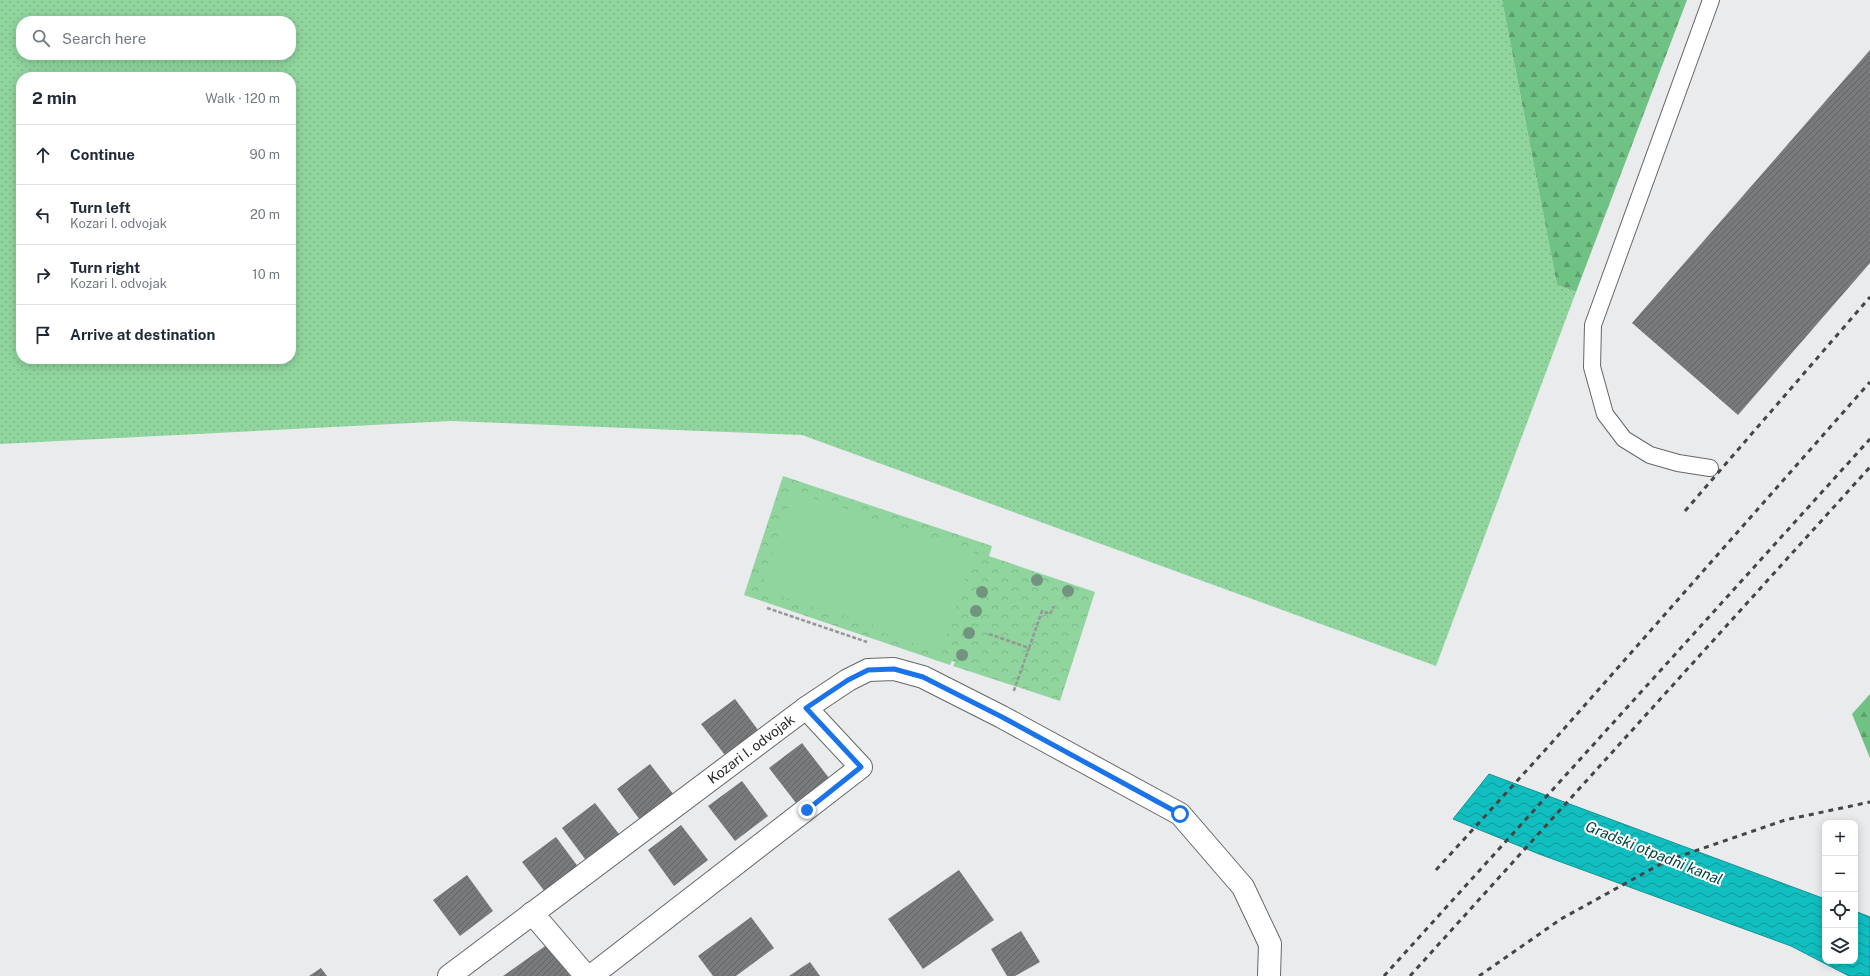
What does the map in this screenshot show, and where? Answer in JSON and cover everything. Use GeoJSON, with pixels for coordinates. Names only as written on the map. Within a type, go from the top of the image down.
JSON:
{"type":"FeatureCollection","features":[{"type":"Feature","properties":{"kind":"street"},"geometry":{"type":"LineString","coordinates":[[806,708],[848,680],[868,670],[894,669],[923,677],[1002,717],[1180,814],[1243,887],[1270,944],[1269,976]]}},
{"type":"Feature","properties":{"kind":"street","name":"Kozari I. odvojak"},"geometry":{"type":"LineString","coordinates":[[449,976],[806,708],[861,767],[591,976]]}},
{"type":"Feature","properties":{"kind":"street"},"geometry":{"type":"LineString","coordinates":[[532,913],[586,976]]}},
{"type":"Feature","properties":{"kind":"lane"},"geometry":{"type":"LineString","coordinates":[[1710,468],[1678,463],[1650,454],[1624,439],[1605,414],[1592,367],[1593,325],[1711,0]]}},
{"type":"Feature","properties":{"kind":"path"},"geometry":{"type":"LineString","coordinates":[[1002,717],[1014,692],[1042,611],[1050,614],[1054,606]]}},
{"type":"Feature","properties":{"kind":"path"},"geometry":{"type":"LineString","coordinates":[[989,634],[1029,648]]}},
{"type":"Feature","properties":{"kind":"green space"},"geometry":{"type":"Polygon","coordinates":[[[0,0],[1502,0],[1557,285],[1576,292],[1436,666],[802,435],[451,421],[0,444],[0,0]]]}},
{"type":"Feature","properties":{"kind":"green space"},"geometry":{"type":"Polygon","coordinates":[[[1502,0],[1687,0],[1576,292],[1557,285],[1502,0]]]}},
{"type":"Feature","properties":{"kind":"green space"},"geometry":{"type":"Polygon","coordinates":[[[783,476],[992,546],[989,556],[1095,592],[1060,701],[953,666],[955,662],[952,661],[950,665],[744,595],[783,476]]]}},
{"type":"Feature","properties":{"kind":"green space"},"geometry":{"type":"Polygon","coordinates":[[[792,495],[803,498],[804,495],[871,517],[871,520],[905,531],[906,529],[974,552],[941,652],[872,629],[873,625],[771,593],[772,591],[761,588],[792,495]]]}},
{"type":"Feature","properties":{"kind":"green space"},"geometry":{"type":"Polygon","coordinates":[[[1870,694],[1870,758],[1852,714],[1870,694]]]}},
{"type":"Feature","properties":{"kind":"water","name":"Gradski otpadni kanal"},"geometry":{"type":"Polygon","coordinates":[[[1489,774],[1822,898],[1822,962],[1791,946],[1539,854],[1453,819],[1489,774]]]}},
{"type":"Feature","properties":{"kind":"water"},"geometry":{"type":"Polygon","coordinates":[[[1858,912],[1870,917],[1870,976],[1849,976],[1826,964],[1858,964],[1858,912]]]}},
{"type":"Feature","properties":{"kind":"building"},"geometry":{"type":"Polygon","coordinates":[[[1870,50],[1870,263],[1738,415],[1632,323],[1870,50]]]}},
{"type":"Feature","properties":{"kind":"building"},"geometry":{"type":"Polygon","coordinates":[[[735,699],[761,734],[728,759],[701,724],[735,699]]]}},
{"type":"Feature","properties":{"kind":"building"},"geometry":{"type":"Polygon","coordinates":[[[802,743],[829,778],[796,803],[769,768],[802,743]]]}},
{"type":"Feature","properties":{"kind":"building"},"geometry":{"type":"Polygon","coordinates":[[[650,764],[677,799],[643,824],[617,789],[650,764]]]}},
{"type":"Feature","properties":{"kind":"building"},"geometry":{"type":"Polygon","coordinates":[[[742,781],[768,816],[735,841],[708,806],[742,781]]]}},
{"type":"Feature","properties":{"kind":"building"},"geometry":{"type":"Polygon","coordinates":[[[595,803],[622,838],[588,863],[562,828],[595,803]]]}},
{"type":"Feature","properties":{"kind":"building"},"geometry":{"type":"Polygon","coordinates":[[[681,825],[708,860],[674,886],[648,850],[681,825]]]}},
{"type":"Feature","properties":{"kind":"building"},"geometry":{"type":"Polygon","coordinates":[[[556,837],[582,872],[549,897],[522,862],[556,837]]]}},
{"type":"Feature","properties":{"kind":"building"},"geometry":{"type":"Polygon","coordinates":[[[959,870],[994,920],[923,969],[888,919],[959,870]]]}},
{"type":"Feature","properties":{"kind":"building"},"geometry":{"type":"Polygon","coordinates":[[[467,875],[493,911],[460,936],[433,900],[467,875]]]}},
{"type":"Feature","properties":{"kind":"building"},"geometry":{"type":"Polygon","coordinates":[[[751,917],[774,948],[736,976],[713,976],[698,956],[751,917]]]}},
{"type":"Feature","properties":{"kind":"building"},"geometry":{"type":"Polygon","coordinates":[[[1021,931],[1040,962],[1015,976],[1007,976],[991,949],[1021,931]]]}},
{"type":"Feature","properties":{"kind":"building"},"geometry":{"type":"Polygon","coordinates":[[[548,944],[570,976],[503,976],[548,944]]]}},
{"type":"Feature","properties":{"kind":"building"},"geometry":{"type":"Polygon","coordinates":[[[810,962],[820,976],[789,976],[810,962]]]}},
{"type":"Feature","properties":{"kind":"building"},"geometry":{"type":"Polygon","coordinates":[[[321,968],[327,976],[309,976],[321,968]]]}},
{"type":"Feature","properties":{"kind":"railway"},"geometry":{"type":"LineString","coordinates":[[1685,511],[1870,297]]}},
{"type":"Feature","properties":{"kind":"railway"},"geometry":{"type":"LineString","coordinates":[[1436,870],[1547,748],[1870,382]]}},
{"type":"Feature","properties":{"kind":"railway"},"geometry":{"type":"LineString","coordinates":[[1384,976],[1870,439]]}},
{"type":"Feature","properties":{"kind":"railway"},"geometry":{"type":"LineString","coordinates":[[1410,976],[1870,467]]}},
{"type":"Feature","properties":{"kind":"railway"},"geometry":{"type":"LineString","coordinates":[[1479,976],[1561,919],[1666,861],[1785,820],[1870,802]]}},
{"type":"Feature","properties":{"kind":"route"},"geometry":{"type":"LineString","coordinates":[[807,810],[861,767],[806,708],[848,680],[868,670],[894,669],[923,677],[1002,717],[1180,814]]}}]}
